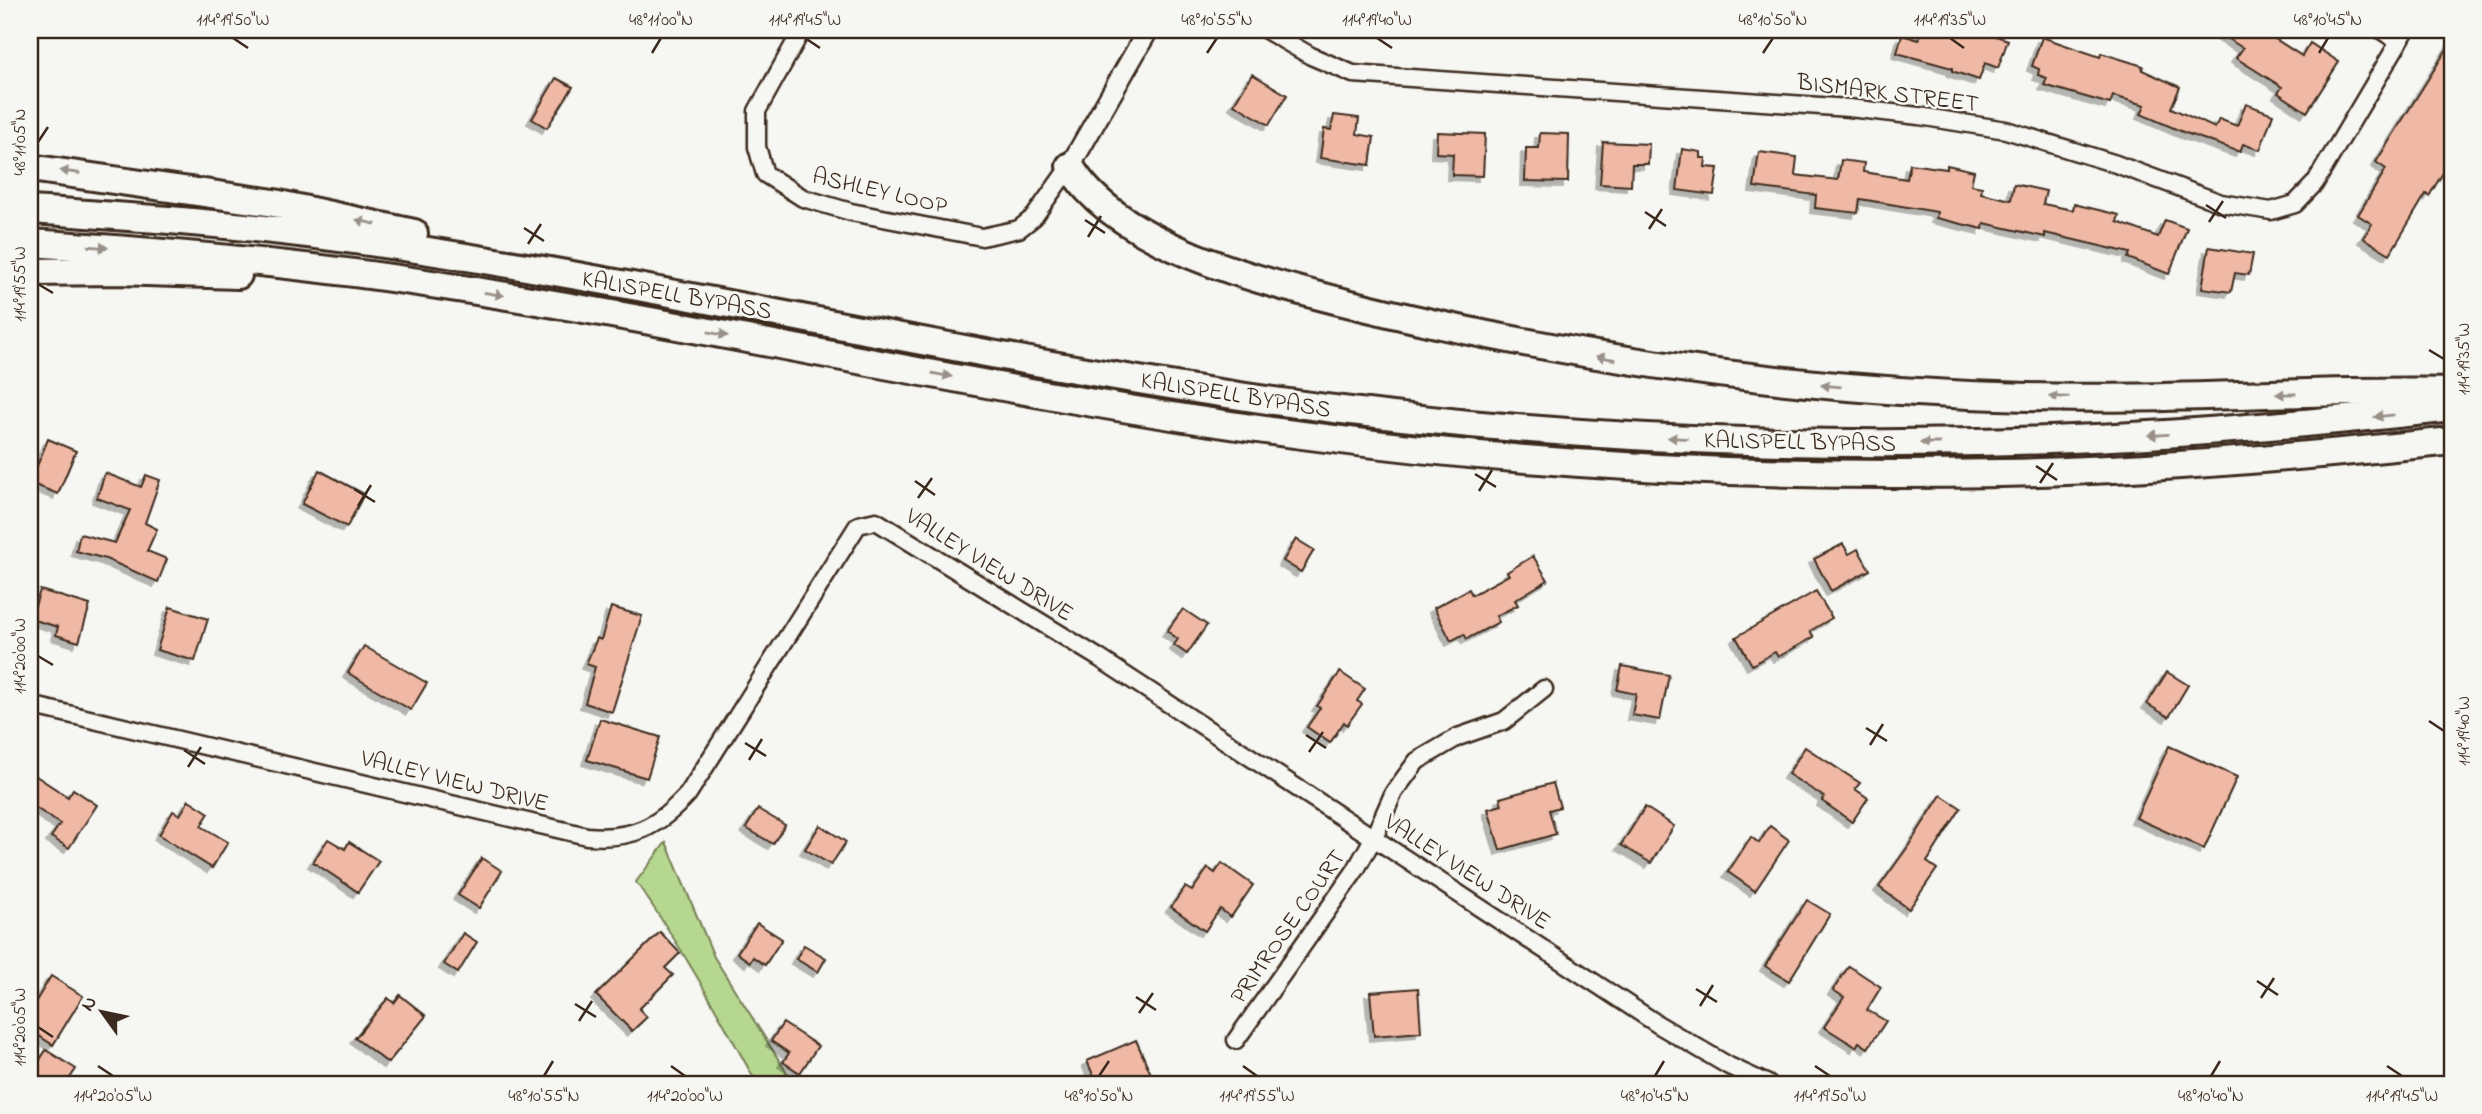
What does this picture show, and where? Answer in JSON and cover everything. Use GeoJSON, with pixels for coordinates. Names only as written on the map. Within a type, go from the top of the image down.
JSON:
{"type":"FeatureCollection","features":[{"type":"Feature","properties":{"kind":"highway"},"geometry":{"type":"LineString","coordinates":[[1070,166],[1077,179],[1096,200],[1135,226],[1193,256],[1252,278],[1448,327],[1658,367],[1814,385],[2017,397],[2452,392]]}},
{"type":"Feature","properties":{"kind":"highway"},"geometry":{"type":"LineString","coordinates":[[30,167],[170,186],[299,208],[422,234],[575,275]]}},
{"type":"Feature","properties":{"kind":"highway","name":"KALISPELL BYPASS"},"geometry":{"type":"LineString","coordinates":[[30,210],[272,229],[393,245],[575,275],[1169,385],[1341,410],[1563,431],[1773,442],[1926,443],[2046,440],[2224,430],[2452,408]]}},
{"type":"Feature","properties":{"kind":"highway","name":"KALISPELL BYPASS"},"geometry":{"type":"LineString","coordinates":[[30,243],[228,257],[445,286],[1199,421],[1322,438],[1509,458],[1721,470],[1890,474],[2003,473],[2260,459],[2452,441]]}},
{"type":"Feature","properties":{"kind":"highway"},"geometry":{"type":"LineString","coordinates":[[30,272],[168,272],[445,286]]}},
{"type":"Feature","properties":{"kind":"street","name":"ASHLEY LOOP"},"geometry":{"type":"LineString","coordinates":[[802,30],[757,111],[757,147],[765,174],[803,198],[851,212],[982,237],[1019,229],[1034,217],[1070,166]]}},
{"type":"Feature","properties":{"kind":"street"},"geometry":{"type":"LineString","coordinates":[[1070,166],[1148,30]]}},
{"type":"Feature","properties":{"kind":"street","name":"BISMARK STREET"},"geometry":{"type":"LineString","coordinates":[[1266,30],[1311,56],[1353,74],[1849,108],[2006,130],[2116,164],[2221,203],[2271,211],[2295,204],[2315,183],[2403,36]]}},
{"type":"Feature","properties":{"kind":"street"},"geometry":{"type":"LineString","coordinates":[[2381,30],[2403,36]]}},
{"type":"Feature","properties":{"kind":"street","name":"VALLEY VIEW DRIVE"},"geometry":{"type":"LineString","coordinates":[[30,705],[587,836],[629,835],[659,822],[688,794],[858,524],[876,521],[1100,658],[1670,1032],[1729,1066],[1768,1084]]}},
{"type":"Feature","properties":{"kind":"street","name":"PRIMROSE COURT"},"geometry":{"type":"LineString","coordinates":[[1236,1040],[1355,871],[1374,838],[1394,792],[1418,761],[1458,737],[1504,721],[1544,689]]}},
{"type":"Feature","properties":{"kind":"green space"},"geometry":{"type":"Polygon","coordinates":[[[666,842],[714,957],[794,1084],[757,1084],[684,956],[636,882],[666,842]]]}},
{"type":"Feature","properties":{"kind":"building"},"geometry":{"type":"Polygon","coordinates":[[[1922,30],[1978,30],[2008,40],[1998,68],[1985,63],[1979,80],[1952,71],[1952,68],[1897,53],[1902,35],[1919,40],[1922,30]]]}},
{"type":"Feature","properties":{"kind":"building"},"geometry":{"type":"Polygon","coordinates":[[[2213,30],[2261,30],[2302,56],[2310,43],[2339,62],[2307,112],[2278,93],[2282,87],[2236,58],[2243,48],[2213,30]]]}},
{"type":"Feature","properties":{"kind":"building"},"geometry":{"type":"Polygon","coordinates":[[[2042,37],[2100,57],[2101,53],[2143,66],[2142,70],[2180,87],[2171,108],[2215,128],[2219,119],[2237,126],[2246,104],[2273,114],[2260,150],[2243,144],[2240,152],[2183,132],[2141,114],[2145,105],[2113,96],[2110,104],[2044,85],[2047,78],[2038,75],[2039,69],[2032,66],[2042,37]]]}},
{"type":"Feature","properties":{"kind":"building"},"geometry":{"type":"Polygon","coordinates":[[[2452,41],[2452,158],[2429,196],[2426,194],[2390,254],[2363,238],[2372,224],[2358,215],[2386,169],[2376,162],[2452,41]]]}},
{"type":"Feature","properties":{"kind":"building"},"geometry":{"type":"Polygon","coordinates":[[[1252,74],[1287,95],[1269,125],[1234,104],[1252,74]]]}},
{"type":"Feature","properties":{"kind":"building"},"geometry":{"type":"Polygon","coordinates":[[[556,78],[573,87],[547,128],[532,119],[556,78]]]}},
{"type":"Feature","properties":{"kind":"building"},"geometry":{"type":"Polygon","coordinates":[[[1334,115],[1359,118],[1357,134],[1374,137],[1370,165],[1320,158],[1324,129],[1331,130],[1334,115]]]}},
{"type":"Feature","properties":{"kind":"building"},"geometry":{"type":"Polygon","coordinates":[[[1437,132],[1485,134],[1483,176],[1452,175],[1453,154],[1436,153],[1437,132]]]}},
{"type":"Feature","properties":{"kind":"building"},"geometry":{"type":"Polygon","coordinates":[[[1540,133],[1569,134],[1568,182],[1525,181],[1526,148],[1539,148],[1540,133]]]}},
{"type":"Feature","properties":{"kind":"building"},"geometry":{"type":"Polygon","coordinates":[[[1603,142],[1649,144],[1648,164],[1632,164],[1631,186],[1600,184],[1603,142]]]}},
{"type":"Feature","properties":{"kind":"building"},"geometry":{"type":"Polygon","coordinates":[[[1682,149],[1701,152],[1701,158],[1706,158],[1705,167],[1718,168],[1714,195],[1677,190],[1682,149]]]}},
{"type":"Feature","properties":{"kind":"building"},"geometry":{"type":"Polygon","coordinates":[[[1759,152],[1797,157],[1795,175],[1838,180],[1841,160],[1864,163],[1863,172],[1907,179],[1910,164],[1947,169],[1947,165],[1974,171],[1971,185],[1982,187],[1981,193],[2011,200],[2014,184],[2046,191],[2043,204],[2073,210],[2074,204],[2119,215],[2117,222],[2158,237],[2165,220],[2187,228],[2169,274],[2128,258],[2130,253],[2045,233],[2045,237],[1984,223],[1983,229],[1936,218],[1937,212],[1860,199],[1858,213],[1815,208],[1816,195],[1754,187],[1759,152]]]}},
{"type":"Feature","properties":{"kind":"building"},"geometry":{"type":"Polygon","coordinates":[[[2209,247],[2253,254],[2249,275],[2235,273],[2231,292],[2202,288],[2209,247]]]}},
{"type":"Feature","properties":{"kind":"building"},"geometry":{"type":"Polygon","coordinates":[[[48,439],[76,451],[58,494],[30,483],[48,439]]]}},
{"type":"Feature","properties":{"kind":"building"},"geometry":{"type":"Polygon","coordinates":[[[319,470],[364,494],[347,527],[302,504],[319,470]]]}},
{"type":"Feature","properties":{"kind":"building"},"geometry":{"type":"Polygon","coordinates":[[[105,473],[141,487],[146,475],[160,480],[145,523],[157,529],[147,551],[167,559],[158,582],[106,559],[76,551],[80,534],[115,543],[130,510],[97,498],[105,473]]]}},
{"type":"Feature","properties":{"kind":"building"},"geometry":{"type":"Polygon","coordinates":[[[1296,539],[1314,550],[1301,572],[1283,561],[1296,539]]]}},
{"type":"Feature","properties":{"kind":"building"},"geometry":{"type":"Polygon","coordinates":[[[1843,544],[1849,554],[1858,549],[1870,570],[1831,591],[1814,559],[1843,544]]]}},
{"type":"Feature","properties":{"kind":"building"},"geometry":{"type":"Polygon","coordinates":[[[1533,556],[1548,580],[1515,600],[1518,605],[1496,616],[1499,622],[1467,639],[1464,634],[1451,641],[1434,608],[1469,589],[1472,595],[1509,575],[1507,572],[1533,556]]]}},
{"type":"Feature","properties":{"kind":"building"},"geometry":{"type":"Polygon","coordinates":[[[40,590],[90,605],[79,642],[56,635],[58,627],[31,619],[40,590]]]}},
{"type":"Feature","properties":{"kind":"building"},"geometry":{"type":"Polygon","coordinates":[[[1816,591],[1832,618],[1810,631],[1814,637],[1778,657],[1775,652],[1752,665],[1736,637],[1816,591]]]}},
{"type":"Feature","properties":{"kind":"building"},"geometry":{"type":"Polygon","coordinates":[[[170,607],[208,619],[195,661],[157,650],[170,607]]]}},
{"type":"Feature","properties":{"kind":"building"},"geometry":{"type":"Polygon","coordinates":[[[611,607],[642,616],[612,712],[585,703],[595,667],[586,664],[597,638],[601,640],[611,607]]]}},
{"type":"Feature","properties":{"kind":"building"},"geometry":{"type":"Polygon","coordinates":[[[1183,609],[1207,625],[1187,654],[1174,645],[1178,639],[1167,631],[1183,609]]]}},
{"type":"Feature","properties":{"kind":"building"},"geometry":{"type":"Polygon","coordinates":[[[364,646],[427,683],[411,710],[348,673],[364,646]]]}},
{"type":"Feature","properties":{"kind":"building"},"geometry":{"type":"Polygon","coordinates":[[[1622,666],[1669,675],[1660,720],[1632,715],[1636,694],[1617,690],[1622,666]]]}},
{"type":"Feature","properties":{"kind":"building"},"geometry":{"type":"Polygon","coordinates":[[[1340,672],[1365,689],[1357,701],[1362,704],[1347,725],[1344,722],[1330,743],[1307,727],[1320,708],[1317,706],[1340,672]]]}},
{"type":"Feature","properties":{"kind":"building"},"geometry":{"type":"Polygon","coordinates":[[[2167,672],[2188,685],[2169,717],[2147,704],[2167,672]]]}},
{"type":"Feature","properties":{"kind":"building"},"geometry":{"type":"Polygon","coordinates":[[[600,719],[660,737],[647,778],[587,760],[600,719]]]}},
{"type":"Feature","properties":{"kind":"building"},"geometry":{"type":"Polygon","coordinates":[[[2169,746],[2237,777],[2204,849],[2136,818],[2169,746]]]}},
{"type":"Feature","properties":{"kind":"building"},"geometry":{"type":"Polygon","coordinates":[[[1805,747],[1860,783],[1855,789],[1868,798],[1852,822],[1822,801],[1824,797],[1788,774],[1805,747]]]}},
{"type":"Feature","properties":{"kind":"building"},"geometry":{"type":"Polygon","coordinates":[[[30,772],[68,797],[73,789],[97,805],[69,848],[51,837],[60,824],[30,804],[30,772]]]}},
{"type":"Feature","properties":{"kind":"building"},"geometry":{"type":"Polygon","coordinates":[[[1553,783],[1560,807],[1549,810],[1556,834],[1500,850],[1488,809],[1502,805],[1500,798],[1553,783]]]}},
{"type":"Feature","properties":{"kind":"building"},"geometry":{"type":"Polygon","coordinates":[[[1941,795],[1961,808],[1927,862],[1937,869],[1909,909],[1879,887],[1941,795]]]}},
{"type":"Feature","properties":{"kind":"building"},"geometry":{"type":"Polygon","coordinates":[[[189,800],[209,813],[201,826],[228,842],[212,868],[159,835],[173,811],[180,815],[189,800]]]}},
{"type":"Feature","properties":{"kind":"building"},"geometry":{"type":"Polygon","coordinates":[[[1645,807],[1674,826],[1651,863],[1621,845],[1645,807]]]}},
{"type":"Feature","properties":{"kind":"building"},"geometry":{"type":"Polygon","coordinates":[[[758,809],[785,825],[773,844],[746,828],[758,809]]]}},
{"type":"Feature","properties":{"kind":"building"},"geometry":{"type":"Polygon","coordinates":[[[820,825],[846,842],[831,865],[805,849],[820,825]]]}},
{"type":"Feature","properties":{"kind":"building"},"geometry":{"type":"Polygon","coordinates":[[[1770,826],[1789,840],[1755,891],[1728,872],[1751,837],[1759,843],[1770,826]]]}},
{"type":"Feature","properties":{"kind":"building"},"geometry":{"type":"Polygon","coordinates":[[[328,839],[345,849],[349,842],[379,861],[358,892],[313,862],[328,839]]]}},
{"type":"Feature","properties":{"kind":"building"},"geometry":{"type":"Polygon","coordinates":[[[482,858],[502,871],[479,908],[458,895],[482,858]]]}},
{"type":"Feature","properties":{"kind":"building"},"geometry":{"type":"Polygon","coordinates":[[[1222,863],[1253,885],[1231,917],[1220,909],[1205,931],[1171,907],[1185,887],[1192,891],[1208,868],[1215,873],[1222,863]]]}},
{"type":"Feature","properties":{"kind":"building"},"geometry":{"type":"Polygon","coordinates":[[[1807,900],[1830,914],[1789,981],[1765,966],[1807,900]]]}},
{"type":"Feature","properties":{"kind":"building"},"geometry":{"type":"Polygon","coordinates":[[[757,923],[782,939],[765,965],[753,957],[750,962],[737,953],[757,923]]]}},
{"type":"Feature","properties":{"kind":"building"},"geometry":{"type":"Polygon","coordinates":[[[660,932],[680,953],[665,968],[673,975],[639,1009],[647,1017],[632,1031],[596,995],[660,932]]]}},
{"type":"Feature","properties":{"kind":"building"},"geometry":{"type":"Polygon","coordinates":[[[463,933],[477,942],[458,973],[444,964],[463,933]]]}},
{"type":"Feature","properties":{"kind":"building"},"geometry":{"type":"Polygon","coordinates":[[[804,945],[826,958],[818,972],[796,959],[804,945]]]}},
{"type":"Feature","properties":{"kind":"building"},"geometry":{"type":"Polygon","coordinates":[[[1849,966],[1881,987],[1867,1010],[1886,1021],[1868,1048],[1859,1042],[1856,1047],[1824,1027],[1844,997],[1833,990],[1849,966]]]}},
{"type":"Feature","properties":{"kind":"building"},"geometry":{"type":"Polygon","coordinates":[[[51,976],[83,996],[53,1045],[30,1030],[30,1011],[51,976]]]}},
{"type":"Feature","properties":{"kind":"building"},"geometry":{"type":"Polygon","coordinates":[[[1418,988],[1421,1032],[1374,1036],[1370,992],[1418,988]]]}},
{"type":"Feature","properties":{"kind":"building"},"geometry":{"type":"Polygon","coordinates":[[[400,995],[426,1016],[388,1063],[355,1038],[388,998],[394,1003],[400,995]]]}},
{"type":"Feature","properties":{"kind":"building"},"geometry":{"type":"Polygon","coordinates":[[[783,1023],[818,1046],[800,1073],[783,1062],[789,1053],[771,1041],[783,1023]]]}},
{"type":"Feature","properties":{"kind":"building"},"geometry":{"type":"Polygon","coordinates":[[[1136,1040],[1151,1074],[1128,1084],[1097,1084],[1087,1061],[1136,1040]]]}},
{"type":"Feature","properties":{"kind":"building"},"geometry":{"type":"Polygon","coordinates":[[[46,1050],[76,1069],[66,1084],[43,1084],[30,1076],[46,1050]]]}}]}
